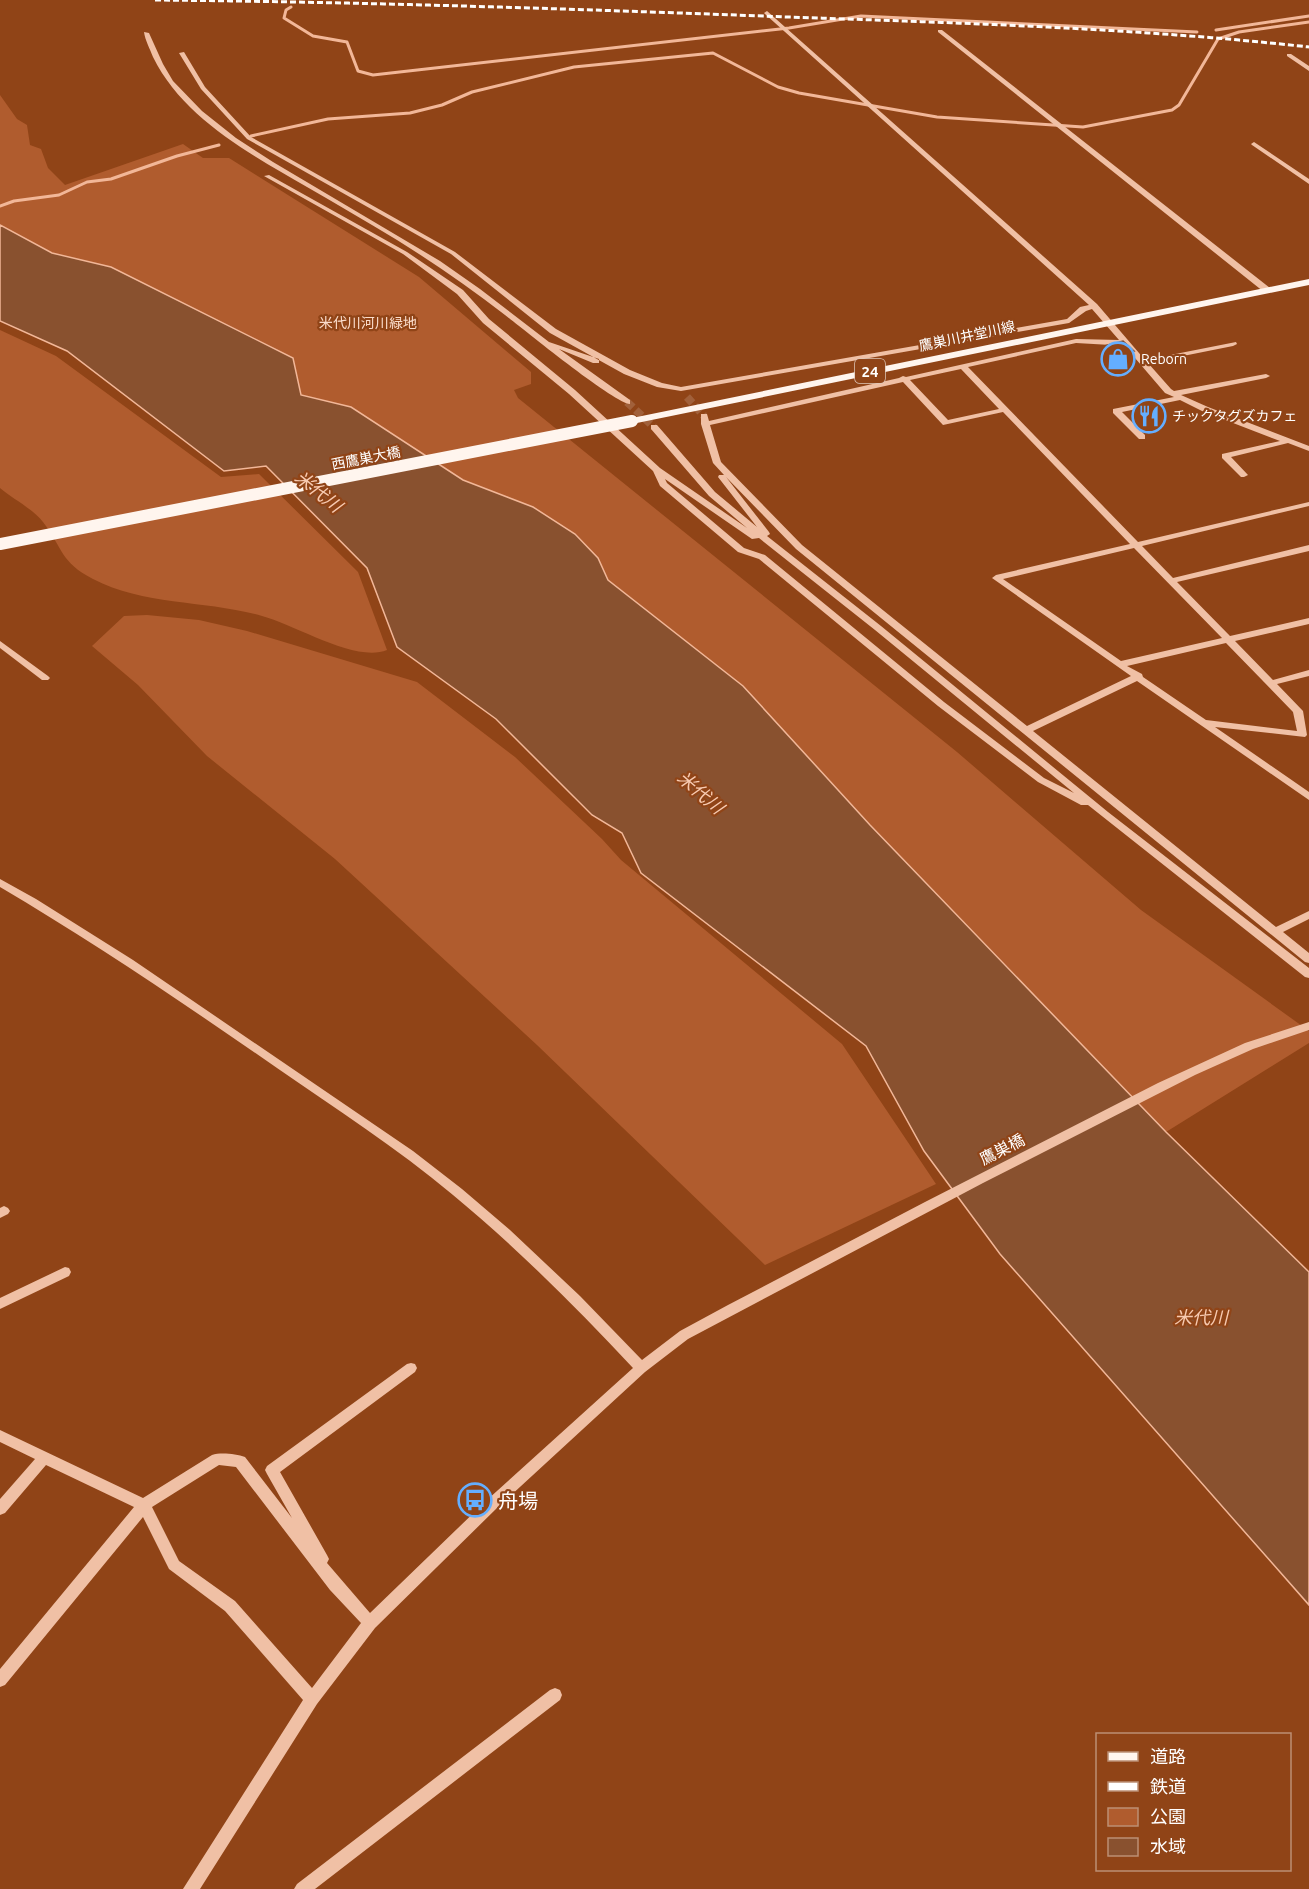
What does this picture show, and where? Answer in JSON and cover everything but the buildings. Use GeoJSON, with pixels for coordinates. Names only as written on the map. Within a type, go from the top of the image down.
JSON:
{"type":"FeatureCollection","features":[{"type":"Feature","properties":{"kind":"main road","name":"鷹巣川井堂川線"},"geometry":{"type":"LineString","coordinates":[[632,421],[1309,282]]}},
{"type":"Feature","properties":{"kind":"main road","name":"西鷹巣大橋"},"geometry":{"type":"LineString","coordinates":[[0,544],[632,421]]}},
{"type":"Feature","properties":{"kind":"street"},"geometry":{"type":"LineString","coordinates":[[767,13],[1094,306],[1144,362],[1155,378],[1175,396],[1309,449]]}},
{"type":"Feature","properties":{"kind":"street"},"geometry":{"type":"LineString","coordinates":[[940,31],[1267,290]]}},
{"type":"Feature","properties":{"kind":"street"},"geometry":{"type":"LineString","coordinates":[[146,33],[170,81],[202,113],[269,162],[457,276],[537,339],[627,402]]}},
{"type":"Feature","properties":{"kind":"street"},"geometry":{"type":"LineString","coordinates":[[182,53],[203,88],[247,136],[440,245],[541,324],[627,372]]}},
{"type":"Feature","properties":{"kind":"street"},"geometry":{"type":"LineString","coordinates":[[1289,55],[1309,69]]}},
{"type":"Feature","properties":{"kind":"street"},"geometry":{"type":"LineString","coordinates":[[1254,144],[1309,182]]}},
{"type":"Feature","properties":{"kind":"street"},"geometry":{"type":"LineString","coordinates":[[267,176],[405,253],[460,292],[486,321],[572,392],[657,470],[750,535],[776,548]]}},
{"type":"Feature","properties":{"kind":"street"},"geometry":{"type":"LineString","coordinates":[[537,339],[660,385],[681,389],[1069,321],[1083,309],[1094,306]]}},
{"type":"Feature","properties":{"kind":"street"},"geometry":{"type":"LineString","coordinates":[[776,548],[721,475],[704,420],[1076,341],[1111,343],[1126,341]]}},
{"type":"Feature","properties":{"kind":"street"},"geometry":{"type":"LineString","coordinates":[[1144,362],[1233,344]]}},
{"type":"Feature","properties":{"kind":"street"},"geometry":{"type":"LineString","coordinates":[[962,366],[1298,711],[1302,735],[1206,723]]}},
{"type":"Feature","properties":{"kind":"street"},"geometry":{"type":"LineString","coordinates":[[1142,437],[1116,411],[1266,376]]}},
{"type":"Feature","properties":{"kind":"street"},"geometry":{"type":"LineString","coordinates":[[903,378],[946,423],[1003,410]]}},
{"type":"Feature","properties":{"kind":"street"},"geometry":{"type":"LineString","coordinates":[[681,389],[687,397]]}},
{"type":"Feature","properties":{"kind":"street"},"geometry":{"type":"LineString","coordinates":[[654,428],[712,494],[776,548],[878,628],[1105,814],[1309,974]]}},
{"type":"Feature","properties":{"kind":"street"},"geometry":{"type":"LineString","coordinates":[[1244,475],[1226,456],[1288,441]]}},
{"type":"Feature","properties":{"kind":"street"},"geometry":{"type":"LineString","coordinates":[[717,463],[799,547],[1309,959]]}},
{"type":"Feature","properties":{"kind":"street"},"geometry":{"type":"LineString","coordinates":[[657,470],[663,484],[741,549],[762,557],[941,704],[1041,780],[1105,814]]}},
{"type":"Feature","properties":{"kind":"street"},"geometry":{"type":"LineString","coordinates":[[1309,504],[996,578],[1309,797]]}},
{"type":"Feature","properties":{"kind":"street"},"geometry":{"type":"LineString","coordinates":[[1171,581],[1309,548]]}},
{"type":"Feature","properties":{"kind":"street"},"geometry":{"type":"LineString","coordinates":[[1122,664],[1309,621]]}},
{"type":"Feature","properties":{"kind":"street"},"geometry":{"type":"LineString","coordinates":[[0,644],[45,678],[0,653]]}},
{"type":"Feature","properties":{"kind":"street"},"geometry":{"type":"LineString","coordinates":[[1270,683],[1309,673]]}},
{"type":"Feature","properties":{"kind":"street"},"geometry":{"type":"LineString","coordinates":[[1027,730],[1139,676]]}},
{"type":"Feature","properties":{"kind":"street"},"geometry":{"type":"LineString","coordinates":[[0,882],[58,916],[174,991],[349,1112],[458,1192],[594,1318],[641,1368]]}},
{"type":"Feature","properties":{"kind":"street"},"geometry":{"type":"LineString","coordinates":[[1276,931],[1309,915]]}},
{"type":"Feature","properties":{"kind":"street","name":"鷹巣橋"},"geometry":{"type":"LineString","coordinates":[[191,1889],[312,1699],[370,1623],[492,1504],[641,1368],[684,1335],[718,1316],[990,1173],[1209,1064],[1258,1043],[1309,1026]]}},
{"type":"Feature","properties":{"kind":"street"},"geometry":{"type":"LineString","coordinates":[[0,1304],[65,1272]]}},
{"type":"Feature","properties":{"kind":"street"},"geometry":{"type":"LineString","coordinates":[[335,1585],[302,1519],[272,1470],[411,1368]]}},
{"type":"Feature","properties":{"kind":"street"},"geometry":{"type":"LineString","coordinates":[[0,1436],[144,1505],[174,1565],[230,1606],[312,1699]]}},
{"type":"Feature","properties":{"kind":"street"},"geometry":{"type":"LineString","coordinates":[[0,1509],[44,1458]]}},
{"type":"Feature","properties":{"kind":"street"},"geometry":{"type":"LineString","coordinates":[[0,1680],[144,1505],[217,1459],[240,1461],[335,1585],[370,1623]]}},
{"type":"Feature","properties":{"kind":"street"},"geometry":{"type":"LineString","coordinates":[[302,1889],[555,1695]]}},
{"type":"Feature","properties":{"kind":"green space","name":"米代川河川緑地"},"geometry":{"type":"Polygon","coordinates":[[[0,95],[17,119],[27,125],[30,145],[41,149],[48,168],[65,185],[183,144],[203,158],[229,158],[419,277],[531,372],[531,384],[514,390],[518,398],[957,752],[1141,910],[1309,1031],[1309,1043],[1166,1132],[870,825],[743,686],[608,580],[598,558],[533,507],[463,480],[351,407],[300,395],[111,267],[52,253],[0,225],[0,95]]]}},
{"type":"Feature","properties":{"kind":"green space"},"geometry":{"type":"Polygon","coordinates":[[[0,330],[56,356],[221,477],[259,474],[358,572],[387,650],[374,653],[359,651],[325,641],[262,616],[134,594],[93,579],[74,567],[39,517],[0,488],[0,330]]]}},
{"type":"Feature","properties":{"kind":"green space"},"geometry":{"type":"Polygon","coordinates":[[[147,615],[199,620],[247,631],[417,682],[515,757],[602,839],[621,860],[842,1044],[936,1184],[765,1265],[537,1045],[335,859],[207,756],[138,685],[92,646],[124,616],[147,615]]]}},
{"type":"Feature","properties":{"kind":"water","name":"米代川"},"geometry":{"type":"Polygon","coordinates":[[[0,225],[52,253],[111,267],[293,358],[301,395],[351,407],[463,480],[533,507],[575,534],[598,558],[608,580],[743,686],[870,825],[1166,1132],[1309,1272],[1309,1605],[1000,1254],[924,1151],[866,1046],[641,873],[622,833],[592,815],[496,719],[397,647],[367,568],[266,466],[224,471],[67,351],[0,321],[0,225]]]}},
{"type":"Feature","properties":{"kind":"waterway"},"geometry":{"type":"LineString","coordinates":[[291,7],[286,10],[284,18],[313,36],[347,42],[358,71],[373,75],[789,28],[861,16],[1197,32]]}},
{"type":"Feature","properties":{"kind":"waterway"},"geometry":{"type":"LineString","coordinates":[[1216,30],[1309,16]]}},
{"type":"Feature","properties":{"kind":"waterway"},"geometry":{"type":"LineString","coordinates":[[251,136],[328,119],[410,113],[442,105],[472,92],[574,67],[713,53],[778,87],[799,93],[937,117],[1083,127],[1172,110],[1179,105],[1218,39],[1239,32],[1309,22]]}},
{"type":"Feature","properties":{"kind":"waterway"},"geometry":{"type":"LineString","coordinates":[[0,206],[14,201],[59,195],[87,182],[111,179],[177,156],[219,145]]}},
{"type":"Feature","properties":{"kind":"tunnel"},"geometry":{"type":"LineString","coordinates":[[687,397],[704,416]]}},
{"type":"Feature","properties":{"kind":"tunnel"},"geometry":{"type":"LineString","coordinates":[[627,402],[654,427]]}},
{"type":"Feature","properties":{"kind":"railway"},"geometry":{"type":"LineString","coordinates":[[155,0],[472,6],[984,24],[1179,35],[1309,47]]}},
{"type":"Feature","properties":{"kind":"place","name":"Reborn"},"geometry":{"type":"Point","coordinates":[1118,359]}},
{"type":"Feature","properties":{"kind":"place","name":"チックタグズカフェ"},"geometry":{"type":"Point","coordinates":[1149,416]}},
{"type":"Feature","properties":{"kind":"place","name":"舟場"},"geometry":{"type":"Point","coordinates":[475,1500]}}]}
